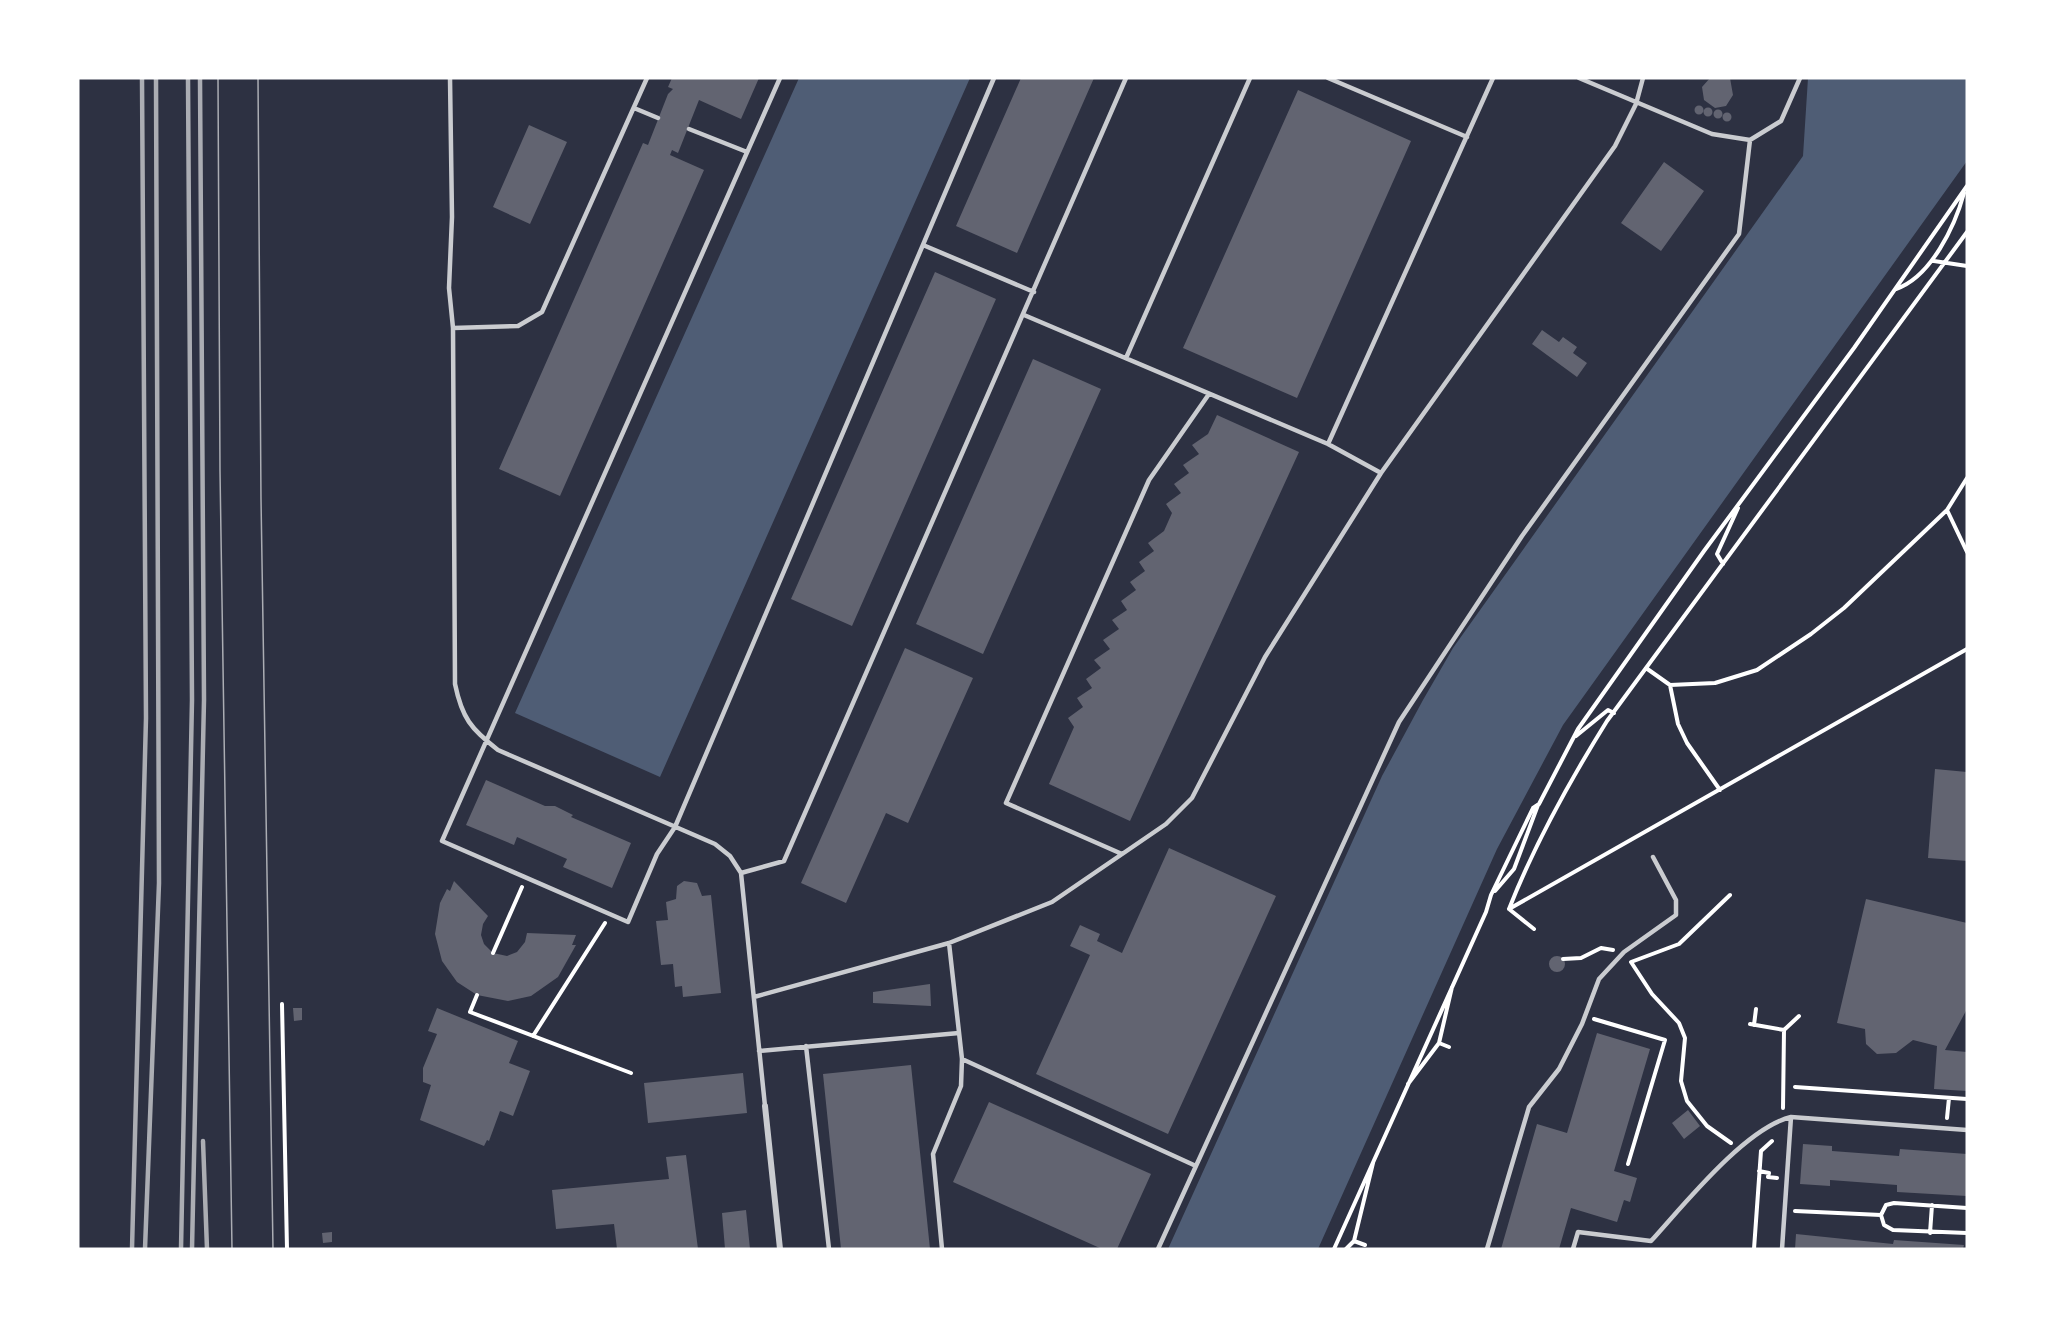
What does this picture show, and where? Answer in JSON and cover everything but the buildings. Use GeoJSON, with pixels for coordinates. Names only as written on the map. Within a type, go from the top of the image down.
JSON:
{"type":"FeatureCollection","features":[{"type":"Feature","properties":{"kind":"street"},"geometry":{"type":"LineString","coordinates":[[765,1106],[780,1249]]}},
{"type":"Feature","properties":{"kind":"lane"},"geometry":{"type":"LineString","coordinates":[[450,78],[452,217],[449,288],[453,328],[455,684],[460,709],[471,727],[498,750],[715,844],[730,856],[741,873],[765,1106]]}},
{"type":"Feature","properties":{"kind":"lane"},"geometry":{"type":"LineString","coordinates":[[453,328],[518,326],[542,312],[647,78]]}},
{"type":"Feature","properties":{"kind":"lane"},"geometry":{"type":"LineString","coordinates":[[780,78],[442,841],[628,922],[657,854],[675,827],[994,78]]}},
{"type":"Feature","properties":{"kind":"lane"},"geometry":{"type":"LineString","coordinates":[[741,873],[784,861],[1126,78]]}},
{"type":"Feature","properties":{"kind":"lane"},"geometry":{"type":"LineString","coordinates":[[1126,358],[1250,78]]}},
{"type":"Feature","properties":{"kind":"lane"},"geometry":{"type":"LineString","coordinates":[[1328,78],[1467,137]]}},
{"type":"Feature","properties":{"kind":"lane"},"geometry":{"type":"LineString","coordinates":[[1328,444],[1493,78]]}},
{"type":"Feature","properties":{"kind":"lane"},"geometry":{"type":"LineString","coordinates":[[1579,78],[1636,104],[1712,134],[1750,141],[1781,121],[1800,78]]}},
{"type":"Feature","properties":{"kind":"lane"},"geometry":{"type":"LineString","coordinates":[[754,998],[949,943],[1052,902],[1166,824],[1192,798],[1265,657],[1381,473],[1615,146],[1636,104],[1643,78]]}},
{"type":"Feature","properties":{"kind":"lane"},"geometry":{"type":"LineString","coordinates":[[634,108],[658,118]]}},
{"type":"Feature","properties":{"kind":"lane"},"geometry":{"type":"LineString","coordinates":[[689,129],[747,152]]}},
{"type":"Feature","properties":{"kind":"lane"},"geometry":{"type":"LineString","coordinates":[[1158,1249],[1408,706],[1522,536],[1739,234],[1750,141]]}},
{"type":"Feature","properties":{"kind":"lane"},"geometry":{"type":"LineString","coordinates":[[923,245],[1034,292]]}},
{"type":"Feature","properties":{"kind":"lane"},"geometry":{"type":"LineString","coordinates":[[1024,315],[1328,444],[1381,473]]}},
{"type":"Feature","properties":{"kind":"lane"},"geometry":{"type":"LineString","coordinates":[[1122,854],[1006,803],[1149,480],[1209,394]]}},
{"type":"Feature","properties":{"kind":"lane"},"geometry":{"type":"LineString","coordinates":[[1487,1249],[1529,1107],[1559,1069],[1582,1024],[1599,979],[1622,954],[1676,915],[1676,900],[1653,857]]}},
{"type":"Feature","properties":{"kind":"lane"},"geometry":{"type":"LineString","coordinates":[[942,1249],[933,1154],[961,1086],[962,1059],[949,943]]}},
{"type":"Feature","properties":{"kind":"lane"},"geometry":{"type":"LineString","coordinates":[[759,1051],[959,1034]]}},
{"type":"Feature","properties":{"kind":"lane"},"geometry":{"type":"LineString","coordinates":[[806,1046],[829,1249]]}},
{"type":"Feature","properties":{"kind":"lane"},"geometry":{"type":"LineString","coordinates":[[962,1059],[1196,1166]]}},
{"type":"Feature","properties":{"kind":"lane"},"geometry":{"type":"LineString","coordinates":[[1782,1249],[1791,1117]]}},
{"type":"Feature","properties":{"kind":"lane"},"geometry":{"type":"LineString","coordinates":[[1573,1249],[1578,1232],[1650,1241],[1705,1181],[1774,1121],[1791,1117],[1967,1130]]}},
{"type":"Feature","properties":{"kind":"path"},"geometry":{"type":"LineString","coordinates":[[1894,289],[1934,261],[1961,206],[1966,188]]}},
{"type":"Feature","properties":{"kind":"path"},"geometry":{"type":"LineString","coordinates":[[1491,895],[1514,869],[1539,804],[1578,729],[1966,188]]}},
{"type":"Feature","properties":{"kind":"path"},"geometry":{"type":"LineString","coordinates":[[1509,909],[1524,872],[1556,807],[1614,713],[1967,232]]}},
{"type":"Feature","properties":{"kind":"path"},"geometry":{"type":"LineString","coordinates":[[1934,261],[1967,266]]}},
{"type":"Feature","properties":{"kind":"path"},"geometry":{"type":"LineString","coordinates":[[1646,668],[1670,685],[1715,683],[1757,670],[1811,634],[1844,608],[1947,510],[1967,478]]}},
{"type":"Feature","properties":{"kind":"path"},"geometry":{"type":"LineString","coordinates":[[1723,564],[1717,554],[1740,503]]}},
{"type":"Feature","properties":{"kind":"path"},"geometry":{"type":"LineString","coordinates":[[1947,510],[1967,552]]}},
{"type":"Feature","properties":{"kind":"path"},"geometry":{"type":"LineString","coordinates":[[1509,909],[1967,648]]}},
{"type":"Feature","properties":{"kind":"path"},"geometry":{"type":"LineString","coordinates":[[1670,685],[1678,724],[1687,743],[1720,790]]}},
{"type":"Feature","properties":{"kind":"path"},"geometry":{"type":"LineString","coordinates":[[1576,736],[1608,710],[1614,713]]}},
{"type":"Feature","properties":{"kind":"path"},"geometry":{"type":"LineString","coordinates":[[1334,1249],[1452,983],[1486,912],[1491,895],[1533,808],[1539,804]]}},
{"type":"Feature","properties":{"kind":"path"},"geometry":{"type":"LineString","coordinates":[[1514,869],[1524,872]]}},
{"type":"Feature","properties":{"kind":"path"},"geometry":{"type":"LineString","coordinates":[[493,953],[527,878]]}},
{"type":"Feature","properties":{"kind":"path"},"geometry":{"type":"LineString","coordinates":[[1631,962],[1679,944],[1730,895]]}},
{"type":"Feature","properties":{"kind":"path"},"geometry":{"type":"LineString","coordinates":[[1509,909],[1534,929]]}},
{"type":"Feature","properties":{"kind":"path"},"geometry":{"type":"LineString","coordinates":[[533,1036],[610,914]]}},
{"type":"Feature","properties":{"kind":"path"},"geometry":{"type":"LineString","coordinates":[[1563,959],[1581,957],[1601,948],[1622,954],[1631,962],[1652,994],[1679,1023],[1685,1038],[1681,1081],[1687,1101],[1718,1136],[1741,1148]]}},
{"type":"Feature","properties":{"kind":"path"},"geometry":{"type":"LineString","coordinates":[[1406,1085],[1412,1081],[1438,1043],[1452,995],[1452,983]]}},
{"type":"Feature","properties":{"kind":"path"},"geometry":{"type":"LineString","coordinates":[[477,995],[470,1012],[631,1072]]}},
{"type":"Feature","properties":{"kind":"path"},"geometry":{"type":"LineString","coordinates":[[282,1004],[287,1249]]}},
{"type":"Feature","properties":{"kind":"path"},"geometry":{"type":"LineString","coordinates":[[1756,1009],[1752,1024],[1784,1030],[1800,1016]]}},
{"type":"Feature","properties":{"kind":"path"},"geometry":{"type":"LineString","coordinates":[[1582,1024],[1594,1019],[1665,1040],[1628,1164]]}},
{"type":"Feature","properties":{"kind":"path"},"geometry":{"type":"LineString","coordinates":[[1438,1043],[1449,1047]]}},
{"type":"Feature","properties":{"kind":"path"},"geometry":{"type":"LineString","coordinates":[[1795,1087],[1967,1099]]}},
{"type":"Feature","properties":{"kind":"path"},"geometry":{"type":"LineString","coordinates":[[1946,1128],[1948,1098]]}},
{"type":"Feature","properties":{"kind":"path"},"geometry":{"type":"LineString","coordinates":[[1346,1249],[1354,1241],[1373,1160]]}},
{"type":"Feature","properties":{"kind":"path"},"geometry":{"type":"LineString","coordinates":[[1759,1172],[1769,1173],[1768,1177],[1787,1179]]}},
{"type":"Feature","properties":{"kind":"path"},"geometry":{"type":"LineString","coordinates":[[1967,1208],[1894,1203],[1886,1205],[1881,1215],[1884,1226],[1893,1230],[1967,1233]]}},
{"type":"Feature","properties":{"kind":"path"},"geometry":{"type":"LineString","coordinates":[[1930,1233],[1932,1205]]}},
{"type":"Feature","properties":{"kind":"path"},"geometry":{"type":"LineString","coordinates":[[1785,1210],[1881,1215]]}},
{"type":"Feature","properties":{"kind":"path"},"geometry":{"type":"LineString","coordinates":[[1354,1241],[1365,1245]]}},
{"type":"Feature","properties":{"kind":"water"},"geometry":{"type":"Polygon","coordinates":[[[799,78],[970,78],[660,777],[515,713],[799,78]]]}},
{"type":"Feature","properties":{"kind":"water"},"geometry":{"type":"Polygon","coordinates":[[[1808,78],[1967,78],[1967,161],[1563,725],[1497,849],[1318,1249],[1168,1249],[1382,776],[1423,700],[1453,648],[1803,156],[1808,78]]]}},
{"type":"Feature","properties":{"kind":"tram line"},"geometry":{"type":"LineString","coordinates":[[218,78],[220,471],[232,1249]]}},
{"type":"Feature","properties":{"kind":"tram line"},"geometry":{"type":"LineString","coordinates":[[258,78],[261,499],[273,1249]]}},
{"type":"Feature","properties":{"kind":"railway"},"geometry":{"type":"LineString","coordinates":[[132,1249],[146,718],[142,78]]}},
{"type":"Feature","properties":{"kind":"railway"},"geometry":{"type":"LineString","coordinates":[[145,1249],[159,883],[156,78]]}},
{"type":"Feature","properties":{"kind":"railway"},"geometry":{"type":"LineString","coordinates":[[181,1249],[192,700],[188,78]]}},
{"type":"Feature","properties":{"kind":"railway"},"geometry":{"type":"LineString","coordinates":[[192,1249],[204,700],[200,78]]}},
{"type":"Feature","properties":{"kind":"railway"},"geometry":{"type":"LineString","coordinates":[[203,1141],[207,1249]]}}]}
